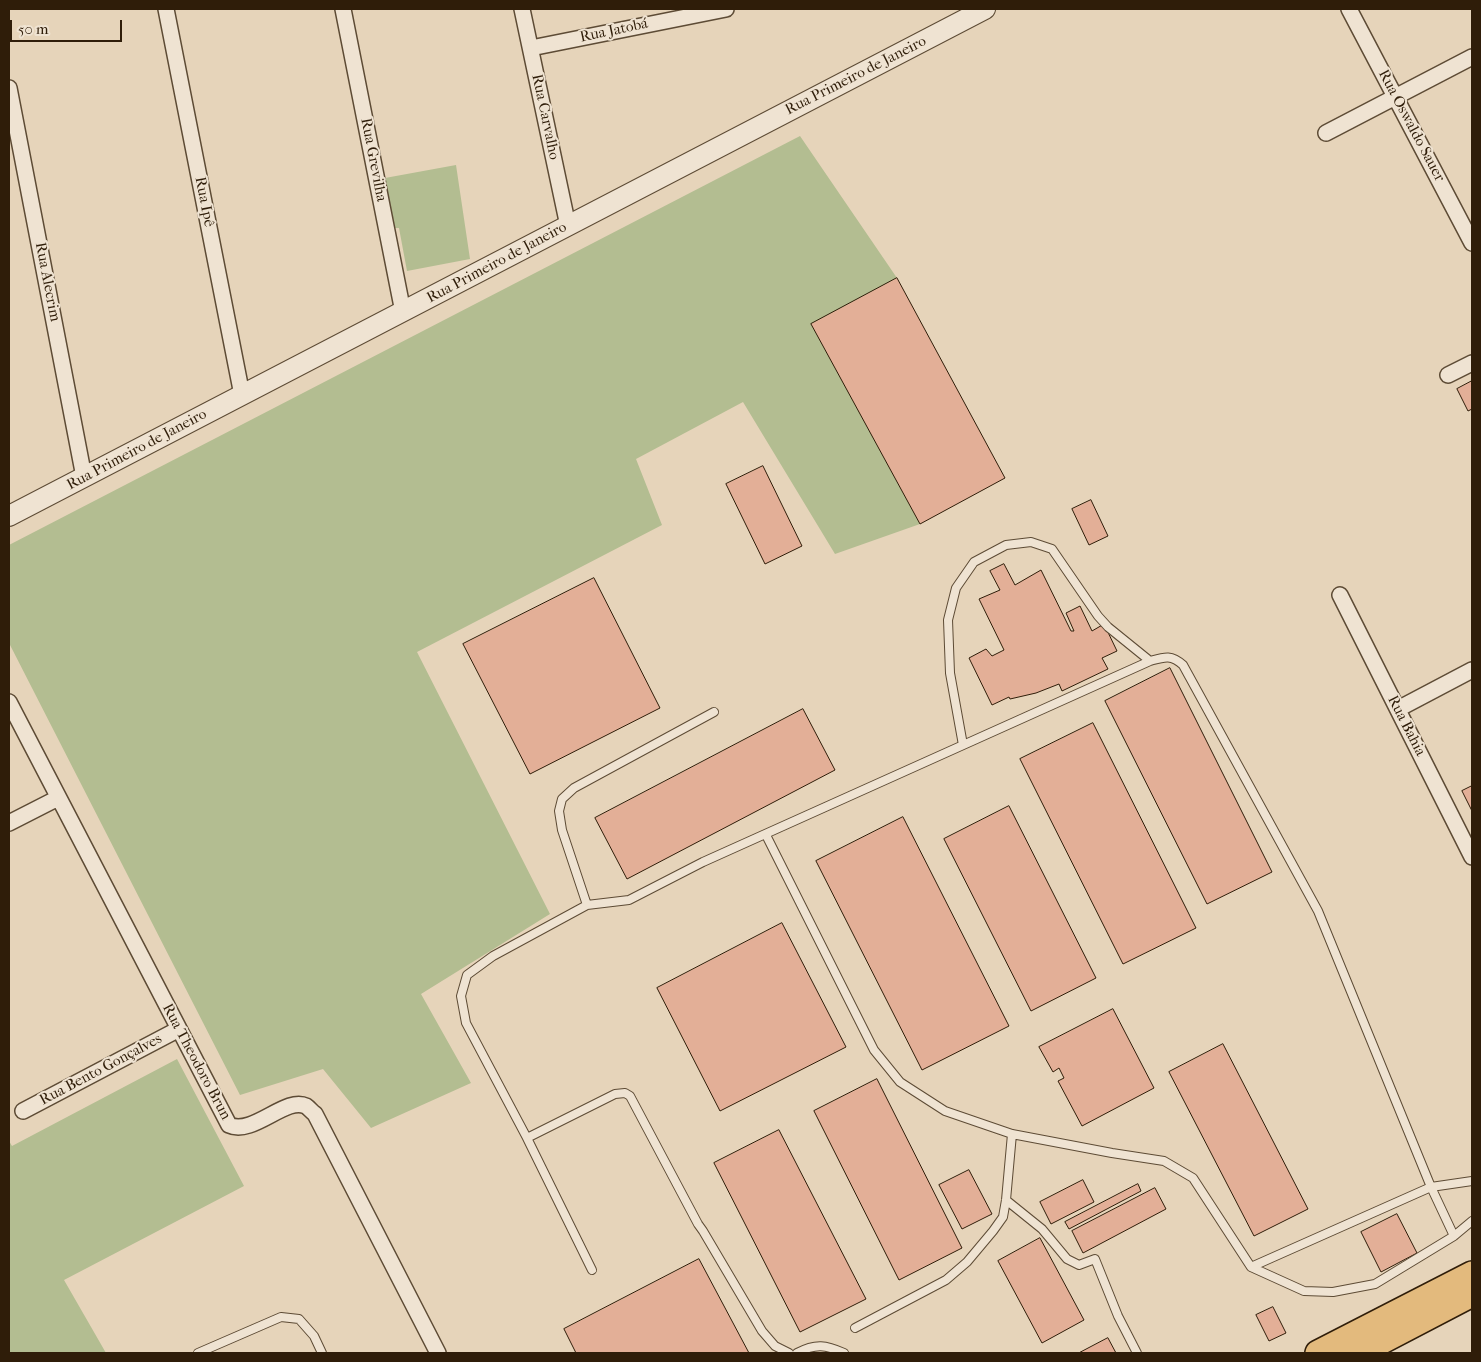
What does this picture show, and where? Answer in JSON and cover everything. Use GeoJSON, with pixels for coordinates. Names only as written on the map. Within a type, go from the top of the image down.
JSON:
{"type":"FeatureCollection","features":[{"type":"Feature","properties":{"kind":"main road"},"geometry":{"type":"LineString","coordinates":[[1359,1353],[1404,1319],[1472,1274]]}},
{"type":"Feature","properties":{"kind":"main road"},"geometry":{"type":"LineString","coordinates":[[1318,1353],[1472,1294]]}},
{"type":"Feature","properties":{"kind":"street","name":"Rua Ipê"},"geometry":{"type":"LineString","coordinates":[[166,9],[242,395]]}},
{"type":"Feature","properties":{"kind":"street","name":"Rua Grevilha"},"geometry":{"type":"LineString","coordinates":[[343,9],[402,312]]}},
{"type":"Feature","properties":{"kind":"street","name":"Rua Carvalho"},"geometry":{"type":"LineString","coordinates":[[522,9],[568,226]]}},
{"type":"Feature","properties":{"kind":"street","name":"Rua Jatobá"},"geometry":{"type":"LineString","coordinates":[[531,48],[651,16],[726,9]]}},
{"type":"Feature","properties":{"kind":"street","name":"Rua Primeiro de Janeiro"},"geometry":{"type":"LineString","coordinates":[[9,516],[984,9]]}},
{"type":"Feature","properties":{"kind":"street","name":"Rua Oswaldo Sauer"},"geometry":{"type":"LineString","coordinates":[[1349,9],[1472,244]]}},
{"type":"Feature","properties":{"kind":"street"},"geometry":{"type":"LineString","coordinates":[[1326,133],[1472,57]]}},
{"type":"Feature","properties":{"kind":"street","name":"Rua Alecrim"},"geometry":{"type":"LineString","coordinates":[[9,88],[84,477]]}},
{"type":"Feature","properties":{"kind":"street"},"geometry":{"type":"LineString","coordinates":[[1448,375],[1472,363]]}},
{"type":"Feature","properties":{"kind":"street","name":"Rua Bahia"},"geometry":{"type":"LineString","coordinates":[[1340,595],[1472,857]]}},
{"type":"Feature","properties":{"kind":"street"},"geometry":{"type":"LineString","coordinates":[[1398,709],[1472,670]]}},
{"type":"Feature","properties":{"kind":"street","name":"Rua Theodoro Brun"},"geometry":{"type":"LineString","coordinates":[[9,702],[229,1125],[235,1128],[249,1125],[293,1104],[306,1106],[314,1114],[438,1353]]}},
{"type":"Feature","properties":{"kind":"street"},"geometry":{"type":"LineString","coordinates":[[9,823],[58,798]]}},
{"type":"Feature","properties":{"kind":"street","name":"Rua Bento Gonçalves"},"geometry":{"type":"LineString","coordinates":[[23,1111],[179,1029]]}},
{"type":"Feature","properties":{"kind":"lane"},"geometry":{"type":"LineString","coordinates":[[963,745],[950,673],[948,620],[956,588],[974,562],[1006,545],[1031,542],[1052,549],[1098,616],[1108,627],[1150,661]]}},
{"type":"Feature","properties":{"kind":"lane"},"geometry":{"type":"LineString","coordinates":[[592,1270],[527,1138],[466,1023],[461,996],[467,975],[493,956],[587,905],[628,900],[704,862],[1150,661],[1164,657],[1175,658],[1183,665],[1318,911],[1431,1187],[1454,1236]]}},
{"type":"Feature","properties":{"kind":"lane"},"geometry":{"type":"LineString","coordinates":[[587,905],[562,830],[559,812],[562,799],[574,788],[714,712]]}},
{"type":"Feature","properties":{"kind":"lane"},"geometry":{"type":"LineString","coordinates":[[766,835],[874,1050],[900,1082],[945,1111],[1012,1134],[1164,1162],[1193,1178],[1251,1267],[1304,1291],[1333,1292],[1374,1284],[1454,1236],[1472,1221]]}},
{"type":"Feature","properties":{"kind":"lane"},"geometry":{"type":"LineString","coordinates":[[527,1138],[616,1094],[625,1093],[630,1096],[698,1224],[704,1231],[762,1331],[775,1346],[789,1353]]}},
{"type":"Feature","properties":{"kind":"lane"},"geometry":{"type":"LineString","coordinates":[[855,1328],[946,1280],[967,1262],[993,1232],[1003,1217],[1012,1134]]}},
{"type":"Feature","properties":{"kind":"lane"},"geometry":{"type":"LineString","coordinates":[[1251,1267],[1431,1187],[1472,1181]]}},
{"type":"Feature","properties":{"kind":"lane"},"geometry":{"type":"LineString","coordinates":[[1006,1200],[1042,1229],[1067,1259],[1079,1265],[1095,1259],[1118,1316],[1137,1353]]}},
{"type":"Feature","properties":{"kind":"lane"},"geometry":{"type":"LineString","coordinates":[[198,1353],[281,1317],[299,1320],[314,1336],[322,1353]]}},
{"type":"Feature","properties":{"kind":"lane"},"geometry":{"type":"LineString","coordinates":[[798,1353],[817,1346],[844,1353]]}},
{"type":"Feature","properties":{"kind":"green space"},"geometry":{"type":"Polygon","coordinates":[[[800,136],[897,278],[812,324],[920,524],[835,554],[743,402],[636,459],[662,525],[417,652],[550,914],[421,994],[471,1083],[371,1128],[323,1069],[240,1095],[9,643],[9,545],[800,136]]]}},
{"type":"Feature","properties":{"kind":"green space"},"geometry":{"type":"Polygon","coordinates":[[[456,165],[470,259],[407,271],[399,228],[395,228],[385,178],[456,165]]]}},
{"type":"Feature","properties":{"kind":"green space"},"geometry":{"type":"Polygon","coordinates":[[[177,1059],[244,1186],[64,1280],[106,1353],[9,1353],[9,1141],[12,1146],[177,1059]]]}},
{"type":"Feature","properties":{"kind":"building"},"geometry":{"type":"Polygon","coordinates":[[[897,278],[1005,478],[920,524],[811,324],[897,278]]]}},
{"type":"Feature","properties":{"kind":"building"},"geometry":{"type":"Polygon","coordinates":[[[1472,381],[1472,409],[1468,411],[1457,389],[1472,381]]]}},
{"type":"Feature","properties":{"kind":"building"},"geometry":{"type":"Polygon","coordinates":[[[763,466],[802,546],[765,564],[726,484],[763,466]]]}},
{"type":"Feature","properties":{"kind":"building"},"geometry":{"type":"Polygon","coordinates":[[[1091,500],[1108,536],[1089,545],[1072,509],[1091,500]]]}},
{"type":"Feature","properties":{"kind":"building"},"geometry":{"type":"Polygon","coordinates":[[[1004,564],[1015,585],[1041,570],[1071,631],[1074,631],[1066,613],[1080,606],[1092,631],[1104,624],[1117,651],[1102,658],[1108,669],[1062,691],[1059,684],[1036,693],[1010,699],[1009,697],[992,705],[969,658],[986,649],[992,656],[1004,650],[979,599],[1000,590],[990,571],[1004,564]]]}},
{"type":"Feature","properties":{"kind":"building"},"geometry":{"type":"Polygon","coordinates":[[[594,578],[660,708],[530,774],[463,644],[594,578]]]}},
{"type":"Feature","properties":{"kind":"building"},"geometry":{"type":"Polygon","coordinates":[[[1170,668],[1272,872],[1207,904],[1105,701],[1170,668]]]}},
{"type":"Feature","properties":{"kind":"building"},"geometry":{"type":"Polygon","coordinates":[[[803,709],[835,770],[627,879],[595,818],[803,709]]]}},
{"type":"Feature","properties":{"kind":"building"},"geometry":{"type":"Polygon","coordinates":[[[1093,723],[1196,928],[1123,964],[1020,759],[1093,723]]]}},
{"type":"Feature","properties":{"kind":"building"},"geometry":{"type":"Polygon","coordinates":[[[1472,786],[1472,811],[1462,791],[1472,786]]]}},
{"type":"Feature","properties":{"kind":"building"},"geometry":{"type":"Polygon","coordinates":[[[1009,806],[1096,978],[1031,1011],[944,839],[1009,806]]]}},
{"type":"Feature","properties":{"kind":"building"},"geometry":{"type":"Polygon","coordinates":[[[903,817],[1009,1026],[922,1070],[816,861],[903,817]]]}},
{"type":"Feature","properties":{"kind":"building"},"geometry":{"type":"Polygon","coordinates":[[[782,923],[846,1047],[720,1111],[657,988],[782,923]]]}},
{"type":"Feature","properties":{"kind":"building"},"geometry":{"type":"Polygon","coordinates":[[[1113,1009],[1154,1088],[1082,1126],[1058,1081],[1064,1078],[1059,1068],[1053,1072],[1039,1047],[1113,1009]]]}},
{"type":"Feature","properties":{"kind":"building"},"geometry":{"type":"Polygon","coordinates":[[[1223,1044],[1308,1209],[1254,1236],[1169,1072],[1223,1044]]]}},
{"type":"Feature","properties":{"kind":"building"},"geometry":{"type":"Polygon","coordinates":[[[877,1079],[962,1248],[899,1280],[814,1111],[877,1079]]]}},
{"type":"Feature","properties":{"kind":"building"},"geometry":{"type":"Polygon","coordinates":[[[779,1130],[866,1299],[800,1332],[714,1163],[779,1130]]]}},
{"type":"Feature","properties":{"kind":"building"},"geometry":{"type":"Polygon","coordinates":[[[969,1170],[992,1214],[962,1229],[939,1185],[969,1170]]]}},
{"type":"Feature","properties":{"kind":"building"},"geometry":{"type":"Polygon","coordinates":[[[1083,1180],[1094,1202],[1051,1224],[1040,1202],[1083,1180]]]}},
{"type":"Feature","properties":{"kind":"building"},"geometry":{"type":"Polygon","coordinates":[[[1138,1184],[1141,1191],[1069,1229],[1065,1222],[1138,1184]]]}},
{"type":"Feature","properties":{"kind":"building"},"geometry":{"type":"Polygon","coordinates":[[[1155,1188],[1166,1209],[1083,1253],[1072,1231],[1155,1188]]]}},
{"type":"Feature","properties":{"kind":"building"},"geometry":{"type":"Polygon","coordinates":[[[1397,1214],[1417,1253],[1381,1272],[1361,1232],[1397,1214]]]}},
{"type":"Feature","properties":{"kind":"building"},"geometry":{"type":"Polygon","coordinates":[[[1040,1238],[1084,1320],[1042,1343],[998,1261],[1040,1238]]]}},
{"type":"Feature","properties":{"kind":"building"},"geometry":{"type":"Polygon","coordinates":[[[699,1259],[749,1353],[576,1353],[564,1329],[699,1259]]]}},
{"type":"Feature","properties":{"kind":"building"},"geometry":{"type":"Polygon","coordinates":[[[1273,1307],[1286,1333],[1269,1341],[1256,1315],[1273,1307]]]}},
{"type":"Feature","properties":{"kind":"building"},"geometry":{"type":"Polygon","coordinates":[[[1108,1338],[1116,1353],[1079,1353],[1108,1338]]]}}]}
